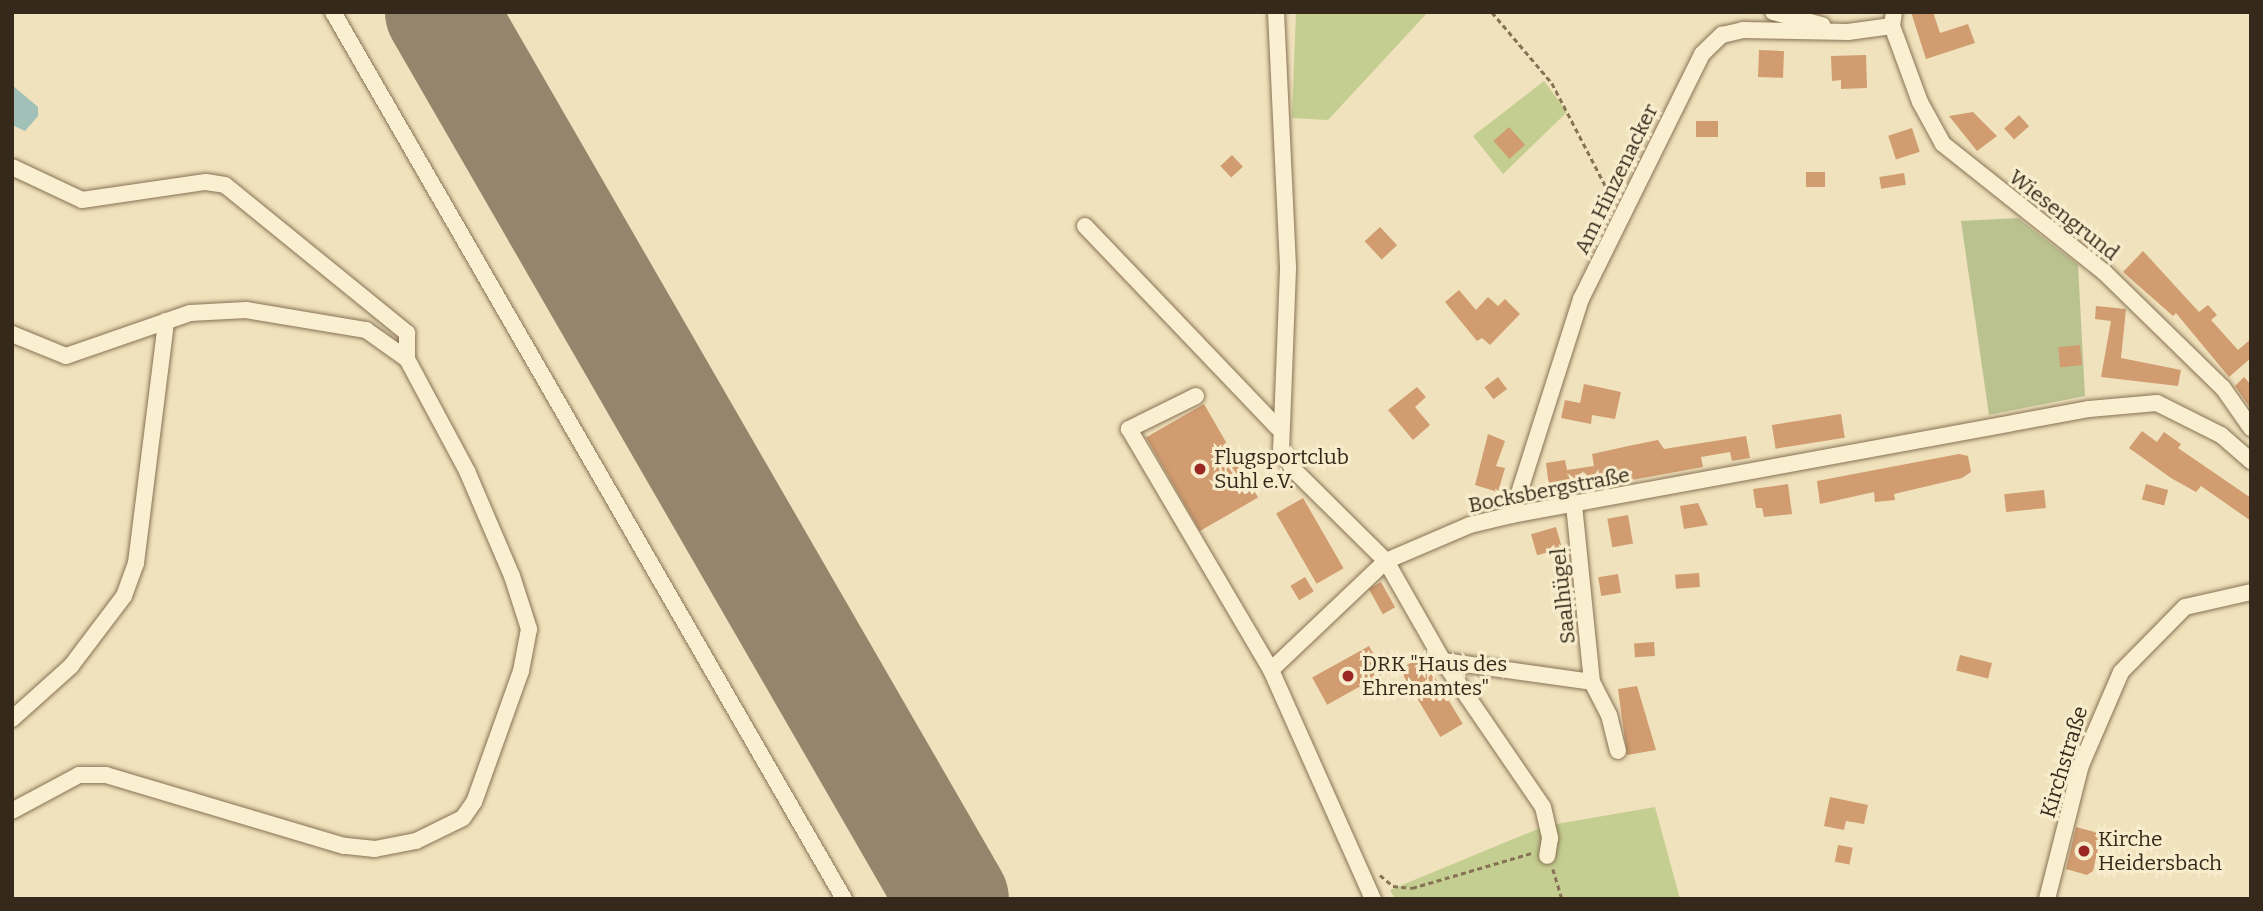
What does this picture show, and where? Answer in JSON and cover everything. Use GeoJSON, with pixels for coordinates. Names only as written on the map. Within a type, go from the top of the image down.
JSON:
{"type":"FeatureCollection","features":[{"type":"Feature","properties":{"kind":"street"},"geometry":{"type":"LineString","coordinates":[[332,12],[844,899]]}},
{"type":"Feature","properties":{"kind":"street"},"geometry":{"type":"LineString","coordinates":[[1276,12],[1288,269],[1278,428]]}},
{"type":"Feature","properties":{"kind":"street"},"geometry":{"type":"LineString","coordinates":[[1773,12],[1848,32]]}},
{"type":"Feature","properties":{"kind":"street","name":"Am Hinzenacker"},"geometry":{"type":"LineString","coordinates":[[1512,515],[1581,299],[1702,54],[1722,35],[1744,30],[1848,32],[1893,19]]}},
{"type":"Feature","properties":{"kind":"street","name":"Wiesengrund"},"geometry":{"type":"LineString","coordinates":[[1893,19],[1920,102],[1943,144],[2104,272],[2223,388],[2251,428]]}},
{"type":"Feature","properties":{"kind":"street"},"geometry":{"type":"LineString","coordinates":[[12,166],[82,200],[206,181],[225,185],[407,333],[407,359]]}},
{"type":"Feature","properties":{"kind":"street"},"geometry":{"type":"LineString","coordinates":[[1085,226],[1278,428],[1293,468],[1386,561],[1443,661],[1543,807],[1550,838],[1547,856]]}},
{"type":"Feature","properties":{"kind":"street"},"geometry":{"type":"LineString","coordinates":[[12,334],[66,356],[166,321],[209,310],[246,310],[339,324],[379,337],[407,359],[467,471],[512,576],[529,629],[521,671],[474,802],[463,818],[416,841],[375,849],[344,846],[106,775],[79,775],[12,811]]}},
{"type":"Feature","properties":{"kind":"street"},"geometry":{"type":"LineString","coordinates":[[12,719],[71,666],[124,596],[136,563],[166,321]]}},
{"type":"Feature","properties":{"kind":"street"},"geometry":{"type":"LineString","coordinates":[[1196,396],[1129,429],[1270,670],[1356,855],[1373,899]]}},
{"type":"Feature","properties":{"kind":"street","name":"Bocksbergstraße"},"geometry":{"type":"LineString","coordinates":[[1386,561],[1470,526],[1512,515],[2089,409],[2157,402],[2221,435],[2251,461]]}},
{"type":"Feature","properties":{"kind":"street","name":"Saalhügel"},"geometry":{"type":"LineString","coordinates":[[1574,505],[1591,682]]}},
{"type":"Feature","properties":{"kind":"street"},"geometry":{"type":"LineString","coordinates":[[1270,670],[1386,561]]}},
{"type":"Feature","properties":{"kind":"street","name":"Kirchstraße"},"geometry":{"type":"LineString","coordinates":[[2047,899],[2081,765],[2121,672],[2185,607],[2251,592]]}},
{"type":"Feature","properties":{"kind":"street"},"geometry":{"type":"LineString","coordinates":[[1443,661],[1591,682],[1609,715],[1618,751]]}},
{"type":"Feature","properties":{"kind":"path"},"geometry":{"type":"LineString","coordinates":[[1492,12],[1552,83],[1621,216]]}},
{"type":"Feature","properties":{"kind":"path"},"geometry":{"type":"LineString","coordinates":[[1356,855],[1393,886],[1412,888],[1535,852],[1547,856],[1562,899]]}},
{"type":"Feature","properties":{"kind":"green space"},"geometry":{"type":"Polygon","coordinates":[[[1296,12],[1428,12],[1328,120],[1292,118],[1296,12]]]}},
{"type":"Feature","properties":{"kind":"green space"},"geometry":{"type":"Polygon","coordinates":[[[1544,81],[1567,112],[1503,174],[1473,136],[1544,81]]]}},
{"type":"Feature","properties":{"kind":"green space"},"geometry":{"type":"Polygon","coordinates":[[[2018,218],[2078,265],[2085,396],[1989,415],[1961,221],[2018,218]]]}},
{"type":"Feature","properties":{"kind":"green space"},"geometry":{"type":"Polygon","coordinates":[[[1655,807],[1680,899],[1395,899],[1390,890],[1545,826],[1655,807]]]}},
{"type":"Feature","properties":{"kind":"water"},"geometry":{"type":"Polygon","coordinates":[[[12,85],[38,107],[38,116],[25,131],[12,125],[12,85]]]}},
{"type":"Feature","properties":{"kind":"building"},"geometry":{"type":"Polygon","coordinates":[[[1911,12],[1933,12],[1940,33],[1968,24],[1975,43],[1926,59],[1911,12]]]}},
{"type":"Feature","properties":{"kind":"building"},"geometry":{"type":"Polygon","coordinates":[[[1759,50],[1784,51],[1783,78],[1758,77],[1759,50]]]}},
{"type":"Feature","properties":{"kind":"building"},"geometry":{"type":"Polygon","coordinates":[[[1866,55],[1867,88],[1841,89],[1841,80],[1832,81],[1831,56],[1866,55]]]}},
{"type":"Feature","properties":{"kind":"building"},"geometry":{"type":"Polygon","coordinates":[[[1973,112],[1997,136],[1977,151],[1949,116],[1973,112]]]}},
{"type":"Feature","properties":{"kind":"building"},"geometry":{"type":"Polygon","coordinates":[[[2019,115],[2029,126],[2014,140],[2004,128],[2019,115]]]}},
{"type":"Feature","properties":{"kind":"building"},"geometry":{"type":"Polygon","coordinates":[[[1696,121],[1718,121],[1718,137],[1696,137],[1696,121]]]}},
{"type":"Feature","properties":{"kind":"building"},"geometry":{"type":"Polygon","coordinates":[[[1509,127],[1525,145],[1509,159],[1493,141],[1509,127]]]}},
{"type":"Feature","properties":{"kind":"building"},"geometry":{"type":"Polygon","coordinates":[[[1912,128],[1920,152],[1896,160],[1888,136],[1912,128]]]}},
{"type":"Feature","properties":{"kind":"building"},"geometry":{"type":"Polygon","coordinates":[[[1232,155],[1243,167],[1231,178],[1220,166],[1232,155]]]}},
{"type":"Feature","properties":{"kind":"building"},"geometry":{"type":"Polygon","coordinates":[[[1806,172],[1825,172],[1825,187],[1806,187],[1806,172]]]}},
{"type":"Feature","properties":{"kind":"building"},"geometry":{"type":"Polygon","coordinates":[[[1904,173],[1906,185],[1881,189],[1879,177],[1904,173]]]}},
{"type":"Feature","properties":{"kind":"building"},"geometry":{"type":"Polygon","coordinates":[[[1380,227],[1397,245],[1382,260],[1365,241],[1380,227]]]}},
{"type":"Feature","properties":{"kind":"building"},"geometry":{"type":"Polygon","coordinates":[[[2143,251],[2199,312],[2208,305],[2217,315],[2211,320],[2238,350],[2251,339],[2251,358],[2229,377],[2176,313],[2173,316],[2123,272],[2143,251]]]}},
{"type":"Feature","properties":{"kind":"building"},"geometry":{"type":"Polygon","coordinates":[[[1459,290],[1476,310],[1488,297],[1498,306],[1505,299],[1520,314],[1490,345],[1482,338],[1477,341],[1445,302],[1459,290]]]}},
{"type":"Feature","properties":{"kind":"building"},"geometry":{"type":"Polygon","coordinates":[[[2096,306],[2126,309],[2121,358],[2181,370],[2178,386],[2101,377],[2111,321],[2095,319],[2096,306]]]}},
{"type":"Feature","properties":{"kind":"building"},"geometry":{"type":"Polygon","coordinates":[[[2080,345],[2082,365],[2060,367],[2058,347],[2080,345]]]}},
{"type":"Feature","properties":{"kind":"building"},"geometry":{"type":"Polygon","coordinates":[[[1498,377],[1507,389],[1493,399],[1484,387],[1498,377]]]}},
{"type":"Feature","properties":{"kind":"building"},"geometry":{"type":"Polygon","coordinates":[[[2244,377],[2251,385],[2251,409],[2235,386],[2244,377]]]}},
{"type":"Feature","properties":{"kind":"building"},"geometry":{"type":"Polygon","coordinates":[[[1584,384],[1621,392],[1615,419],[1592,415],[1591,424],[1561,418],[1565,400],[1580,403],[1584,384]]]}},
{"type":"Feature","properties":{"kind":"building"},"geometry":{"type":"Polygon","coordinates":[[[1417,387],[1426,397],[1415,407],[1430,425],[1413,440],[1388,410],[1417,387]]]}},
{"type":"Feature","properties":{"kind":"building","name":"Flugsportclub Suhl e.V."},"geometry":{"type":"Polygon","coordinates":[[[1204,404],[1258,498],[1200,531],[1146,438],[1204,404]]]}},
{"type":"Feature","properties":{"kind":"building"},"geometry":{"type":"Polygon","coordinates":[[[1841,414],[1845,438],[1776,449],[1772,425],[1841,414]]]}},
{"type":"Feature","properties":{"kind":"building"},"geometry":{"type":"Polygon","coordinates":[[[2142,431],[2157,442],[2164,432],[2181,444],[2178,448],[2251,498],[2251,521],[2201,486],[2196,492],[2129,448],[2142,431]]]}},
{"type":"Feature","properties":{"kind":"building"},"geometry":{"type":"Polygon","coordinates":[[[1488,434],[1505,441],[1496,466],[1505,468],[1498,492],[1475,485],[1488,434]]]}},
{"type":"Feature","properties":{"kind":"building"},"geometry":{"type":"Polygon","coordinates":[[[1746,436],[1750,458],[1732,461],[1730,452],[1701,457],[1703,467],[1550,495],[1546,463],[1565,460],[1567,470],[1594,466],[1592,454],[1658,440],[1664,449],[1746,436]]]}},
{"type":"Feature","properties":{"kind":"building"},"geometry":{"type":"Polygon","coordinates":[[[1959,454],[1968,456],[1971,472],[1962,478],[1894,494],[1895,500],[1875,502],[1874,492],[1820,504],[1817,481],[1959,454]]]}},
{"type":"Feature","properties":{"kind":"building"},"geometry":{"type":"Polygon","coordinates":[[[1788,484],[1792,514],[1764,517],[1762,508],[1756,508],[1753,489],[1788,484]]]}},
{"type":"Feature","properties":{"kind":"building"},"geometry":{"type":"Polygon","coordinates":[[[2146,484],[2168,490],[2164,505],[2142,499],[2146,484]]]}},
{"type":"Feature","properties":{"kind":"building"},"geometry":{"type":"Polygon","coordinates":[[[2044,490],[2046,508],[2006,512],[2004,494],[2044,490]]]}},
{"type":"Feature","properties":{"kind":"building"},"geometry":{"type":"Polygon","coordinates":[[[1303,498],[1344,568],[1317,584],[1276,514],[1303,498]]]}},
{"type":"Feature","properties":{"kind":"building"},"geometry":{"type":"Polygon","coordinates":[[[1698,503],[1708,525],[1684,529],[1680,506],[1698,503]]]}},
{"type":"Feature","properties":{"kind":"building"},"geometry":{"type":"Polygon","coordinates":[[[1628,515],[1633,544],[1612,547],[1607,519],[1628,515]]]}},
{"type":"Feature","properties":{"kind":"building"},"geometry":{"type":"Polygon","coordinates":[[[1556,527],[1562,548],[1537,555],[1531,534],[1556,527]]]}},
{"type":"Feature","properties":{"kind":"building"},"geometry":{"type":"Polygon","coordinates":[[[1699,573],[1700,587],[1676,589],[1675,575],[1699,573]]]}},
{"type":"Feature","properties":{"kind":"building"},"geometry":{"type":"Polygon","coordinates":[[[1618,574],[1621,593],[1601,596],[1598,577],[1618,574]]]}},
{"type":"Feature","properties":{"kind":"building"},"geometry":{"type":"Polygon","coordinates":[[[1305,577],[1314,592],[1299,600],[1290,586],[1305,577]]]}},
{"type":"Feature","properties":{"kind":"building"},"geometry":{"type":"Polygon","coordinates":[[[1381,582],[1395,607],[1383,614],[1369,589],[1381,582]]]}},
{"type":"Feature","properties":{"kind":"building"},"geometry":{"type":"Polygon","coordinates":[[[1654,642],[1655,656],[1635,657],[1634,643],[1654,642]]]}},
{"type":"Feature","properties":{"kind":"building"},"geometry":{"type":"Polygon","coordinates":[[[1369,646],[1384,673],[1327,705],[1312,678],[1369,646]]]}},
{"type":"Feature","properties":{"kind":"building"},"geometry":{"type":"Polygon","coordinates":[[[1960,655],[1992,663],[1988,679],[1956,671],[1960,655]]]}},
{"type":"Feature","properties":{"kind":"building"},"geometry":{"type":"Polygon","coordinates":[[[1422,656],[1463,724],[1440,737],[1400,669],[1422,656]]]}},
{"type":"Feature","properties":{"kind":"building"},"geometry":{"type":"Polygon","coordinates":[[[1637,686],[1656,750],[1627,755],[1618,689],[1637,686]]]}},
{"type":"Feature","properties":{"kind":"building"},"geometry":{"type":"Polygon","coordinates":[[[1830,797],[1868,805],[1864,824],[1846,821],[1844,830],[1824,826],[1830,797]]]}},
{"type":"Feature","properties":{"kind":"building","name":"Kirche Heidersbach"},"geometry":{"type":"Polygon","coordinates":[[[2076,827],[2102,834],[2093,871],[2087,875],[2066,869],[2076,827]]]}},
{"type":"Feature","properties":{"kind":"building"},"geometry":{"type":"Polygon","coordinates":[[[1838,845],[1853,848],[1849,865],[1835,862],[1838,845]]]}},
{"type":"Feature","properties":{"kind":"runway"},"geometry":{"type":"LineString","coordinates":[[441,12],[953,899]]}},
{"type":"Feature","properties":{"kind":"place","name":"Flugsportclub Suhl e.V."},"geometry":{"type":"Point","coordinates":[1200,469]}},
{"type":"Feature","properties":{"kind":"place","name":"DRK \"Haus des Ehrenamtes\""},"geometry":{"type":"Point","coordinates":[1348,676]}},
{"type":"Feature","properties":{"kind":"place","name":"Kirche Heidersbach"},"geometry":{"type":"Point","coordinates":[2084,851]}}]}
